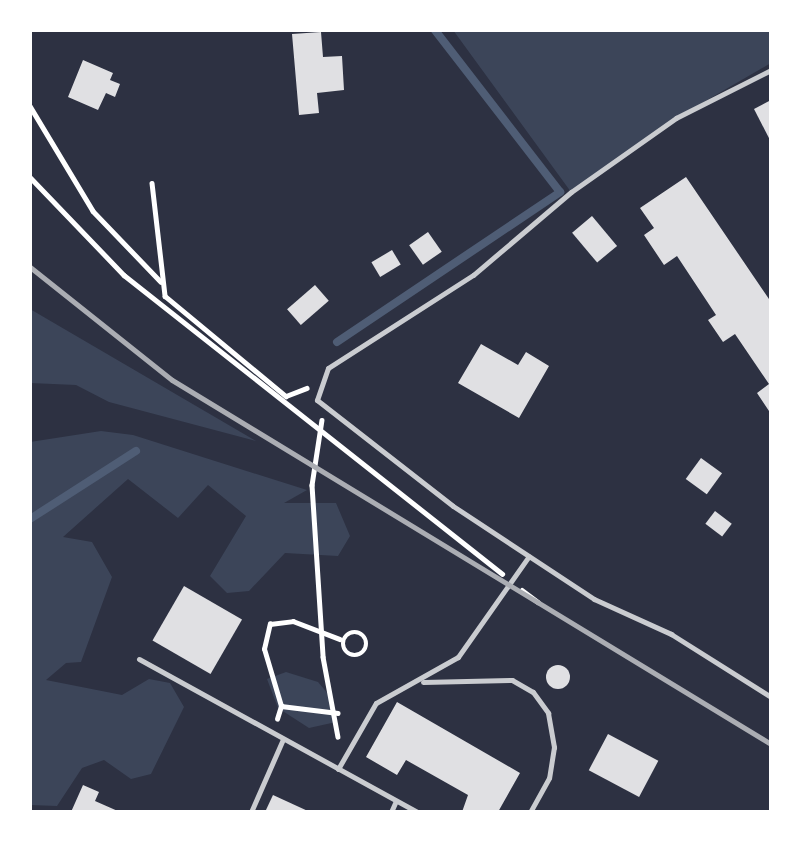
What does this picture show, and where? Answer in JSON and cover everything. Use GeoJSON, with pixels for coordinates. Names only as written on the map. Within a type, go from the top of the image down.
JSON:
{"type":"FeatureCollection","features":[{"type":"Feature","properties":{"kind":"lane"},"geometry":{"type":"LineString","coordinates":[[771,70],[676,118],[571,192],[473,275],[328,368],[318,384],[325,412],[529,555],[771,697]]}},
{"type":"Feature","properties":{"kind":"lane"},"geometry":{"type":"LineString","coordinates":[[338,769],[376,703],[423,682],[458,657],[529,555]]}},
{"type":"Feature","properties":{"kind":"lane"},"geometry":{"type":"LineString","coordinates":[[139,659],[417,812]]}},
{"type":"Feature","properties":{"kind":"lane"},"geometry":{"type":"LineString","coordinates":[[423,682],[512,680],[533,692],[548,713],[554,747],[549,778],[530,812]]}},
{"type":"Feature","properties":{"kind":"lane"},"geometry":{"type":"LineString","coordinates":[[251,812],[283,739]]}},
{"type":"Feature","properties":{"kind":"lane"},"geometry":{"type":"LineString","coordinates":[[391,812],[396,800]]}},
{"type":"Feature","properties":{"kind":"path"},"geometry":{"type":"LineString","coordinates":[[30,106],[93,211],[162,283]]}},
{"type":"Feature","properties":{"kind":"path"},"geometry":{"type":"LineString","coordinates":[[30,177],[124,275],[538,602]]}},
{"type":"Feature","properties":{"kind":"path"},"geometry":{"type":"LineString","coordinates":[[152,183],[165,296],[285,396],[318,384]]}},
{"type":"Feature","properties":{"kind":"path"},"geometry":{"type":"LineString","coordinates":[[325,412],[318,430],[312,485],[321,632],[338,713],[337,746],[327,763]]}},
{"type":"Feature","properties":{"kind":"path"},"geometry":{"type":"LineString","coordinates":[[271,732],[281,706],[267,668],[265,634],[280,621],[340,639],[348,653],[371,650],[355,633],[340,639]]}},
{"type":"Feature","properties":{"kind":"path"},"geometry":{"type":"LineString","coordinates":[[281,706],[338,713]]}},
{"type":"Feature","properties":{"kind":"shaded area"},"geometry":{"type":"Polygon","coordinates":[[[453,30],[771,30],[771,63],[676,118],[571,192],[453,30]]]}},
{"type":"Feature","properties":{"kind":"shaded area"},"geometry":{"type":"Polygon","coordinates":[[[30,309],[256,441],[109,402],[76,385],[30,383],[30,309]]]}},
{"type":"Feature","properties":{"kind":"shaded area"},"geometry":{"type":"Polygon","coordinates":[[[101,431],[133,435],[307,490],[284,503],[336,503],[350,536],[338,556],[285,553],[249,591],[227,593],[210,576],[246,516],[208,485],[178,518],[128,479],[63,537],[92,542],[112,577],[81,662],[66,663],[46,680],[122,695],[149,679],[170,683],[184,707],[151,774],[131,779],[104,760],[82,768],[57,806],[30,805],[30,442],[101,431]]]}},
{"type":"Feature","properties":{"kind":"shaded area"},"geometry":{"type":"Polygon","coordinates":[[[286,672],[318,682],[329,695],[336,722],[309,728],[278,708],[267,679],[286,672]]]}},
{"type":"Feature","properties":{"kind":"building"},"geometry":{"type":"Polygon","coordinates":[[[321,32],[323,57],[342,56],[344,90],[317,93],[319,113],[299,115],[292,34],[321,32]]]}},
{"type":"Feature","properties":{"kind":"building"},"geometry":{"type":"Polygon","coordinates":[[[83,60],[113,73],[110,80],[120,84],[115,97],[106,93],[98,110],[68,97],[83,60]]]}},
{"type":"Feature","properties":{"kind":"building"},"geometry":{"type":"Polygon","coordinates":[[[771,100],[771,142],[754,109],[771,100]]]}},
{"type":"Feature","properties":{"kind":"building"},"geometry":{"type":"Polygon","coordinates":[[[686,177],[771,302],[771,414],[757,393],[769,384],[735,334],[723,342],[708,320],[716,315],[677,256],[664,265],[644,235],[654,228],[640,208],[686,177]]]}},
{"type":"Feature","properties":{"kind":"building"},"geometry":{"type":"Polygon","coordinates":[[[592,216],[617,246],[597,263],[572,233],[592,216]]]}},
{"type":"Feature","properties":{"kind":"building"},"geometry":{"type":"Polygon","coordinates":[[[428,232],[442,252],[423,265],[409,245],[428,232]]]}},
{"type":"Feature","properties":{"kind":"building"},"geometry":{"type":"Polygon","coordinates":[[[392,250],[401,265],[380,277],[371,262],[392,250]]]}},
{"type":"Feature","properties":{"kind":"building"},"geometry":{"type":"Polygon","coordinates":[[[315,285],[329,301],[301,325],[287,309],[315,285]]]}},
{"type":"Feature","properties":{"kind":"building"},"geometry":{"type":"Polygon","coordinates":[[[481,344],[518,365],[526,352],[549,366],[519,418],[458,383],[481,344]]]}},
{"type":"Feature","properties":{"kind":"building"},"geometry":{"type":"Polygon","coordinates":[[[701,458],[722,473],[707,494],[686,479],[701,458]]]}},
{"type":"Feature","properties":{"kind":"building"},"geometry":{"type":"Polygon","coordinates":[[[715,511],[732,524],[722,536],[705,524],[715,511]]]}},
{"type":"Feature","properties":{"kind":"building"},"geometry":{"type":"Polygon","coordinates":[[[184,586],[242,620],[211,674],[153,641],[184,586]]]}},
{"type":"Feature","properties":{"kind":"building"},"geometry":{"type":"Polygon","coordinates":[[[558,665],[569,672],[570,677],[563,688],[558,689],[547,682],[546,677],[553,666],[558,665]]]}},
{"type":"Feature","properties":{"kind":"building"},"geometry":{"type":"Polygon","coordinates":[[[397,702],[520,773],[498,812],[462,812],[468,795],[406,760],[397,775],[366,757],[397,702]]]}},
{"type":"Feature","properties":{"kind":"building"},"geometry":{"type":"Polygon","coordinates":[[[608,734],[658,761],[639,797],[589,770],[608,734]]]}},
{"type":"Feature","properties":{"kind":"building"},"geometry":{"type":"Polygon","coordinates":[[[83,785],[99,792],[95,801],[120,812],[71,812],[83,785]]]}},
{"type":"Feature","properties":{"kind":"building"},"geometry":{"type":"Polygon","coordinates":[[[273,795],[310,812],[265,812],[273,795]]]}},
{"type":"Feature","properties":{"kind":"waterway"},"geometry":{"type":"LineString","coordinates":[[337,342],[560,192],[435,30]]}},
{"type":"Feature","properties":{"kind":"waterway"},"geometry":{"type":"LineString","coordinates":[[30,519],[136,451]]}},
{"type":"Feature","properties":{"kind":"railway"},"geometry":{"type":"LineString","coordinates":[[30,267],[172,380],[771,744]]}}]}
